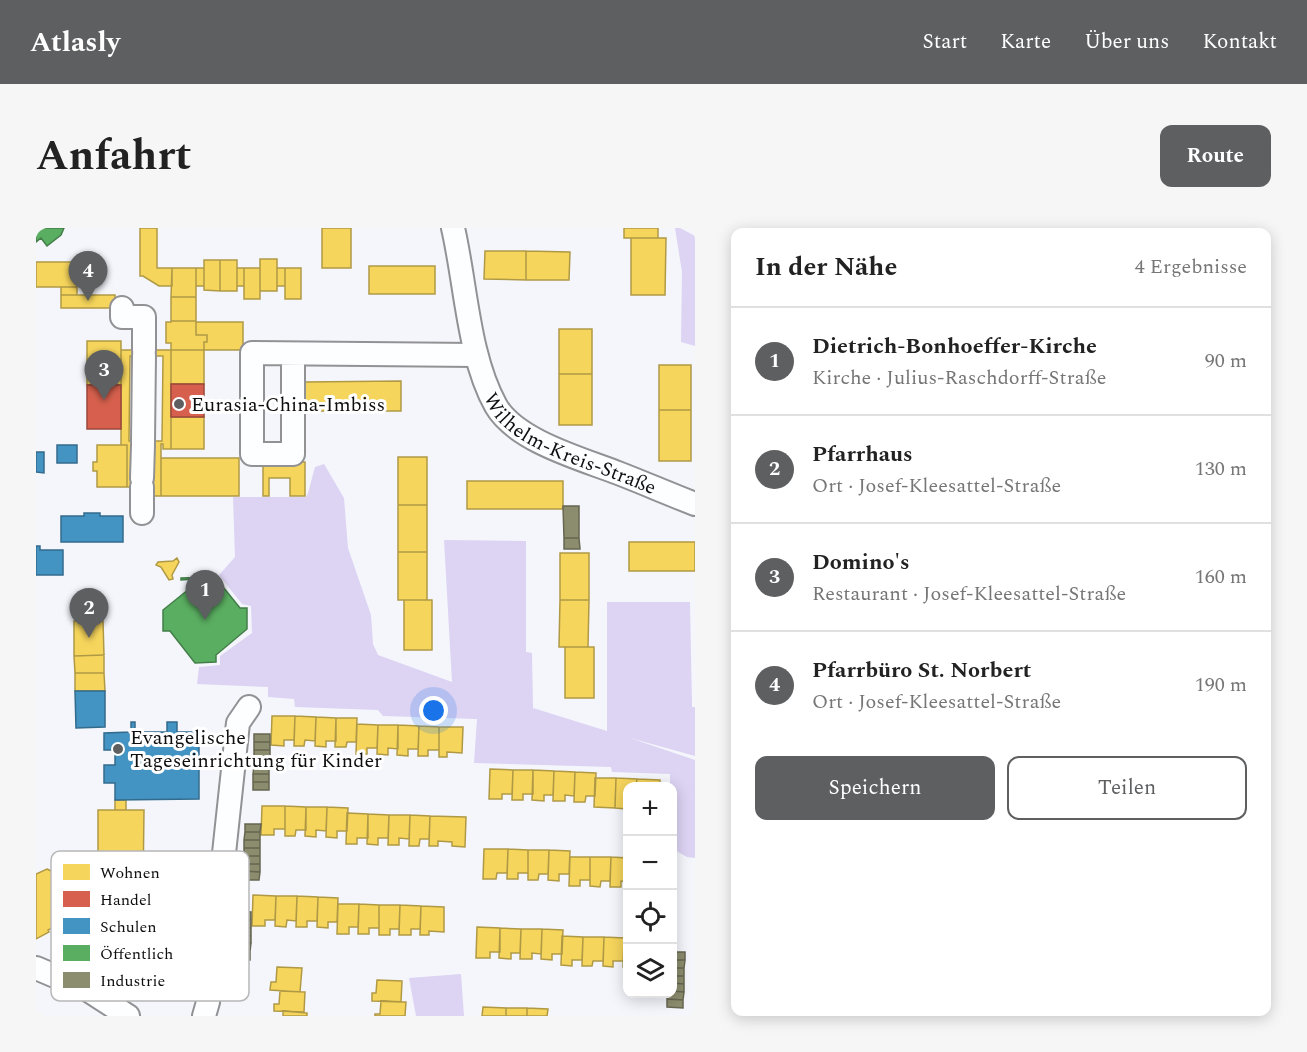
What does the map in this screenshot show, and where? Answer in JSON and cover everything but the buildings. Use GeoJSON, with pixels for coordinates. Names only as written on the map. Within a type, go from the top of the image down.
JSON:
{"type":"FeatureCollection","features":[{"type":"Feature","properties":{"kind":"street","name":"Wilhelm-Kreis-Straße"},"geometry":{"type":"LineString","coordinates":[[453,228],[476,355],[497,407],[513,426],[553,448],[695,504]]}},
{"type":"Feature","properties":{"kind":"street"},"geometry":{"type":"LineString","coordinates":[[122,308],[122,317],[144,317],[142,513]]}},
{"type":"Feature","properties":{"kind":"street"},"geometry":{"type":"LineString","coordinates":[[293,354],[293,454],[252,454],[252,354],[293,354],[476,355]]}},
{"type":"Feature","properties":{"kind":"street"},"geometry":{"type":"LineString","coordinates":[[224,851],[238,723],[249,706]]}},
{"type":"Feature","properties":{"kind":"street"},"geometry":{"type":"LineString","coordinates":[[36,968],[51,974]]}},
{"type":"Feature","properties":{"kind":"street"},"geometry":{"type":"LineString","coordinates":[[105,1001],[128,1016]]}},
{"type":"Feature","properties":{"kind":"street"},"geometry":{"type":"LineString","coordinates":[[204,1016],[208,1001]]}},
{"type":"Feature","properties":{"kind":"shaded area"},"geometry":{"type":"Polygon","coordinates":[[[675,228],[680,228],[695,236],[695,346],[681,342],[682,272],[675,228]]]}},
{"type":"Feature","properties":{"kind":"shaded area"},"geometry":{"type":"Polygon","coordinates":[[[324,464],[344,498],[348,548],[371,615],[373,644],[378,655],[452,682],[444,540],[526,541],[526,652],[532,653],[533,708],[607,731],[607,602],[690,602],[695,756],[630,738],[695,760],[695,858],[687,857],[677,851],[677,782],[670,782],[670,774],[612,772],[611,767],[474,763],[477,719],[383,716],[378,710],[295,707],[294,699],[268,697],[268,687],[197,684],[199,667],[220,665],[220,656],[252,633],[251,606],[242,604],[219,575],[235,557],[233,497],[306,497],[315,467],[324,464]]]}},
{"type":"Feature","properties":{"kind":"shaded area"},"geometry":{"type":"Polygon","coordinates":[[[461,974],[464,1016],[416,1016],[409,978],[461,974]]]}},
{"type":"Feature","properties":{"kind":"place","name":"Pfarrbüro St. Norbert"},"geometry":{"type":"Point","coordinates":[88,301]}},
{"type":"Feature","properties":{"kind":"place","name":"Domino's"},"geometry":{"type":"Point","coordinates":[104,400]}},
{"type":"Feature","properties":{"kind":"place","name":"Eurasia-China-Imbiss"},"geometry":{"type":"Point","coordinates":[179,404]}},
{"type":"Feature","properties":{"kind":"place","name":"Dietrich-Bonhoeffer-Kirche"},"geometry":{"type":"Point","coordinates":[205,620]}},
{"type":"Feature","properties":{"kind":"place","name":"Pfarrhaus"},"geometry":{"type":"Point","coordinates":[89,638]}},
{"type":"Feature","properties":{"kind":"place","name":"Evangelische Tageseinrichtung für Kinder"},"geometry":{"type":"Point","coordinates":[118,749]}}]}
